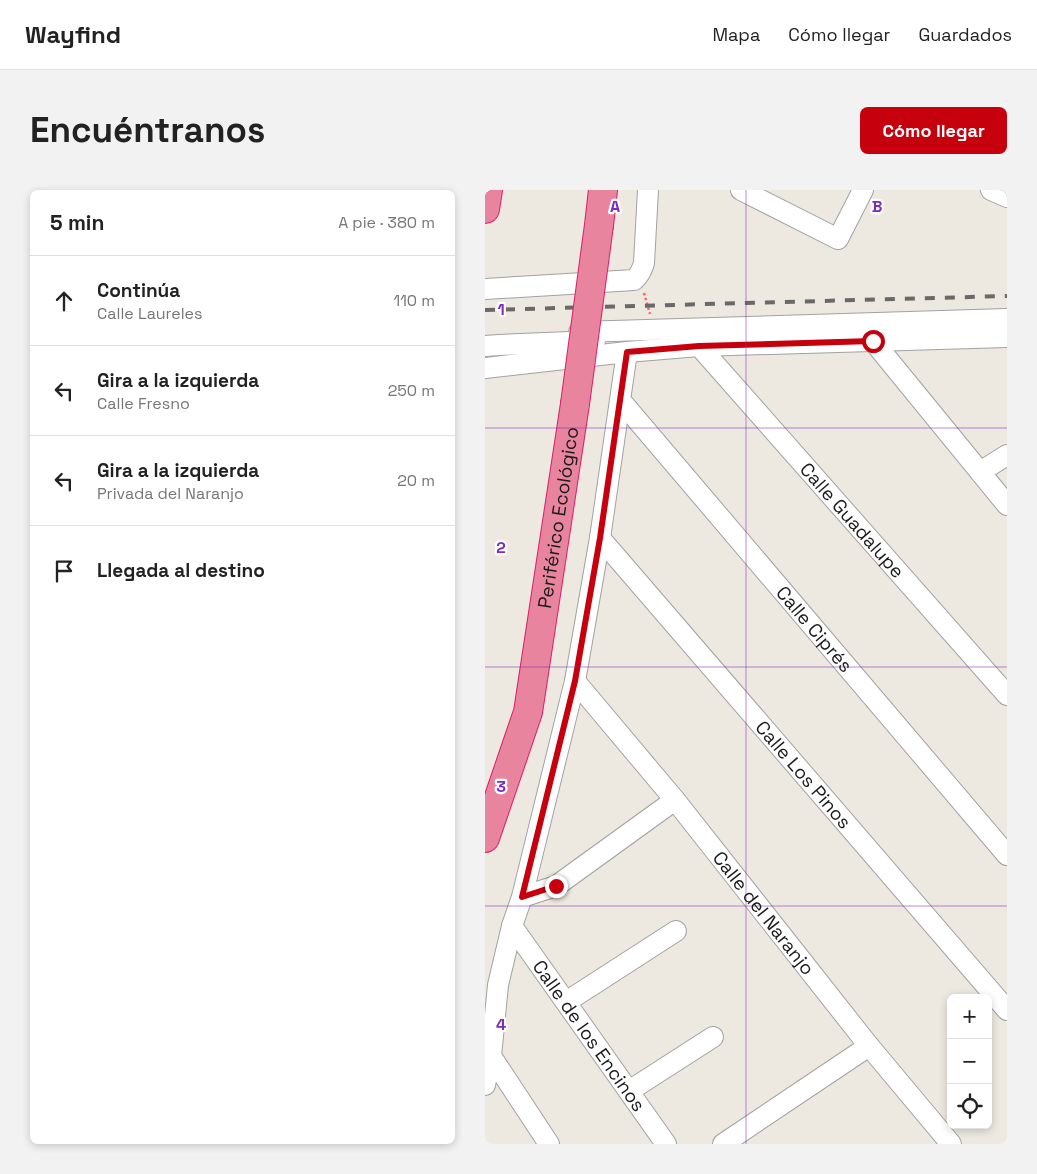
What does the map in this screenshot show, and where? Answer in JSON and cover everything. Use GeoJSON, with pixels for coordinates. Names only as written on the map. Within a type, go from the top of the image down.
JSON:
{"type":"FeatureCollection","features":[{"type":"Feature","properties":{"kind":"highway"},"geometry":{"type":"LineString","coordinates":[[485,209],[488,190]]}},
{"type":"Feature","properties":{"kind":"highway","name":"Periférico Ecológico"},"geometry":{"type":"LineString","coordinates":[[485,838],[528,712],[575,404],[603,190]]}},
{"type":"Feature","properties":{"kind":"street"},"geometry":{"type":"LineString","coordinates":[[485,289],[634,280],[642,271],[644,263],[648,190]]}},
{"type":"Feature","properties":{"kind":"street"},"geometry":{"type":"LineString","coordinates":[[741,190],[838,239],[863,190]]}},
{"type":"Feature","properties":{"kind":"street"},"geometry":{"type":"LineString","coordinates":[[991,190],[1007,197]]}},
{"type":"Feature","properties":{"kind":"street"},"geometry":{"type":"LineString","coordinates":[[485,335],[1007,319]]}},
{"type":"Feature","properties":{"kind":"street"},"geometry":{"type":"LineString","coordinates":[[485,346],[1007,329]]}},
{"type":"Feature","properties":{"kind":"street"},"geometry":{"type":"LineString","coordinates":[[485,368],[699,346],[1007,337]]}},
{"type":"Feature","properties":{"kind":"street"},"geometry":{"type":"LineString","coordinates":[[873,341],[1007,505]]}},
{"type":"Feature","properties":{"kind":"street","name":"Calle Guadalupe"},"geometry":{"type":"LineString","coordinates":[[699,346],[1007,695]]}},
{"type":"Feature","properties":{"kind":"street"},"geometry":{"type":"LineString","coordinates":[[485,1085],[491,1056],[498,985],[512,926],[522,897],[575,681],[600,538],[627,352]]}},
{"type":"Feature","properties":{"kind":"street","name":"Calle Ciprés"},"geometry":{"type":"LineString","coordinates":[[621,402],[1007,855]]}},
{"type":"Feature","properties":{"kind":"street"},"geometry":{"type":"LineString","coordinates":[[980,472],[1007,455]]}},
{"type":"Feature","properties":{"kind":"street","name":"Calle Los Pinos"},"geometry":{"type":"LineString","coordinates":[[600,538],[1007,1010]]}},
{"type":"Feature","properties":{"kind":"street","name":"Calle del Naranjo"},"geometry":{"type":"LineString","coordinates":[[575,681],[675,800],[869,1046],[951,1144]]}},
{"type":"Feature","properties":{"kind":"street"},"geometry":{"type":"LineString","coordinates":[[522,897],[556,886],[675,800]]}},
{"type":"Feature","properties":{"kind":"street","name":"Calle de los Encinos"},"geometry":{"type":"LineString","coordinates":[[512,926],[666,1144]]}},
{"type":"Feature","properties":{"kind":"street"},"geometry":{"type":"LineString","coordinates":[[566,1002],[676,931]]}},
{"type":"Feature","properties":{"kind":"street"},"geometry":{"type":"LineString","coordinates":[[629,1091],[713,1036]]}},
{"type":"Feature","properties":{"kind":"street"},"geometry":{"type":"LineString","coordinates":[[723,1144],[869,1046]]}},
{"type":"Feature","properties":{"kind":"street"},"geometry":{"type":"LineString","coordinates":[[491,1056],[549,1144]]}},
{"type":"Feature","properties":{"kind":"railway"},"geometry":{"type":"LineString","coordinates":[[485,310],[1007,296]]}},
{"type":"Feature","properties":{"kind":"route"},"geometry":{"type":"LineString","coordinates":[[556,886],[522,897],[575,681],[600,538],[627,352],[699,346],[873,341]]}}]}
